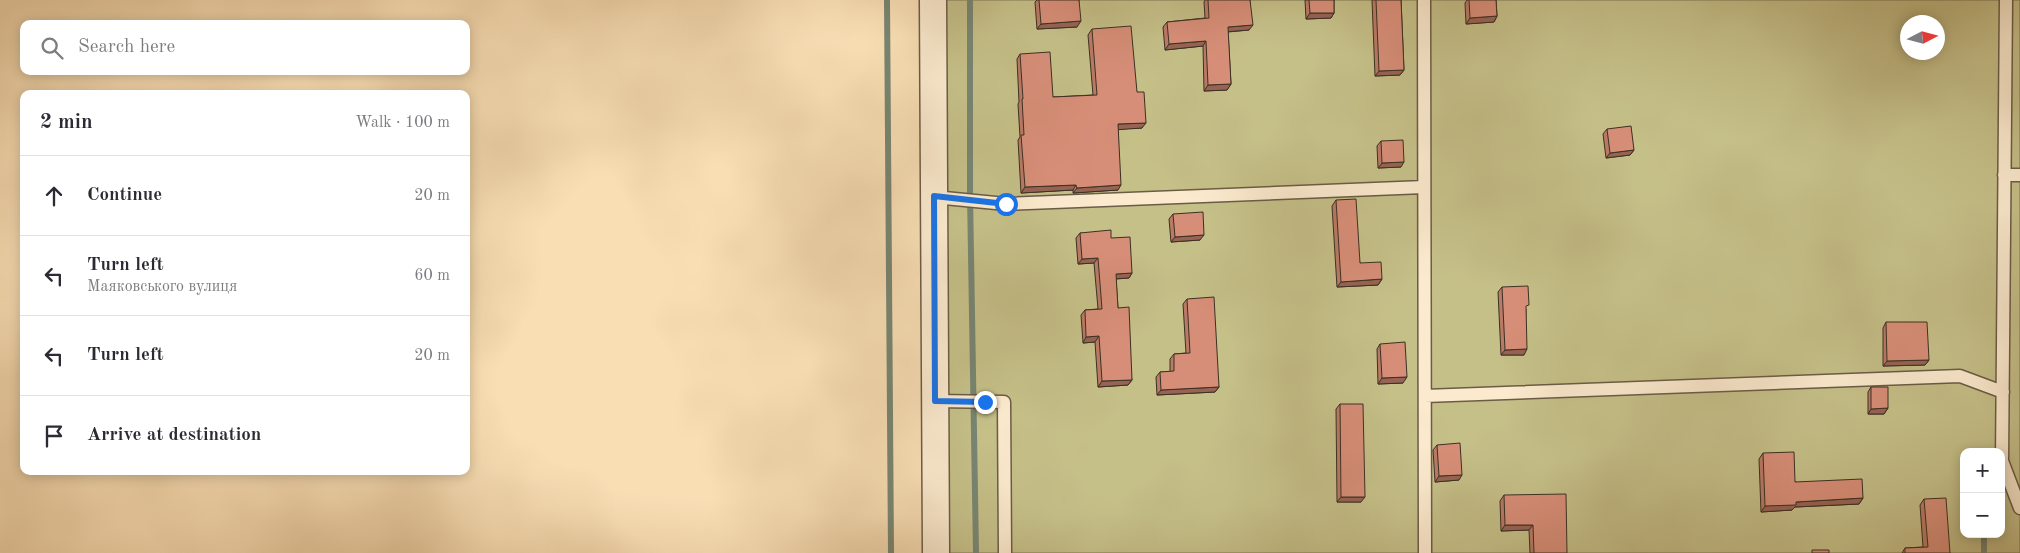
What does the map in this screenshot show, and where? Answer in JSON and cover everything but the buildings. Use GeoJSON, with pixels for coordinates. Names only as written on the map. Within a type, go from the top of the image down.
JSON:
{"type":"FeatureCollection","features":[{"type":"Feature","properties":{"kind":"street"},"geometry":{"type":"LineString","coordinates":[[933,0],[934,196],[945,401],[936,553]]}},
{"type":"Feature","properties":{"kind":"lane"},"geometry":{"type":"LineString","coordinates":[[1424,0],[1425,553]]}},
{"type":"Feature","properties":{"kind":"lane"},"geometry":{"type":"LineString","coordinates":[[2006,0],[2002,461],[2020,508]]}},
{"type":"Feature","properties":{"kind":"lane"},"geometry":{"type":"LineString","coordinates":[[2004,175],[2020,175]]}},
{"type":"Feature","properties":{"kind":"lane"},"geometry":{"type":"LineString","coordinates":[[934,196],[1006,204],[1424,187]]}},
{"type":"Feature","properties":{"kind":"lane"},"geometry":{"type":"LineString","coordinates":[[1425,396],[1960,376],[2003,392]]}},
{"type":"Feature","properties":{"kind":"lane"},"geometry":{"type":"LineString","coordinates":[[945,401],[1004,402],[1005,553]]}},
{"type":"Feature","properties":{"kind":"shaded area"},"geometry":{"type":"Polygon","coordinates":[[[940,0],[2020,0],[2020,553],[947,553],[940,0]]]}},
{"type":"Feature","properties":{"kind":"waterway"},"geometry":{"type":"LineString","coordinates":[[887,0],[891,553]]}},
{"type":"Feature","properties":{"kind":"waterway"},"geometry":{"type":"LineString","coordinates":[[970,0],[970,194],[976,553]]}},
{"type":"Feature","properties":{"kind":"waterway"},"geometry":{"type":"LineString","coordinates":[[1984,538],[1984,553]]}},
{"type":"Feature","properties":{"kind":"route"},"geometry":{"type":"LineString","coordinates":[[985,402],[935,401],[934,196],[1006,204]]}}]}
